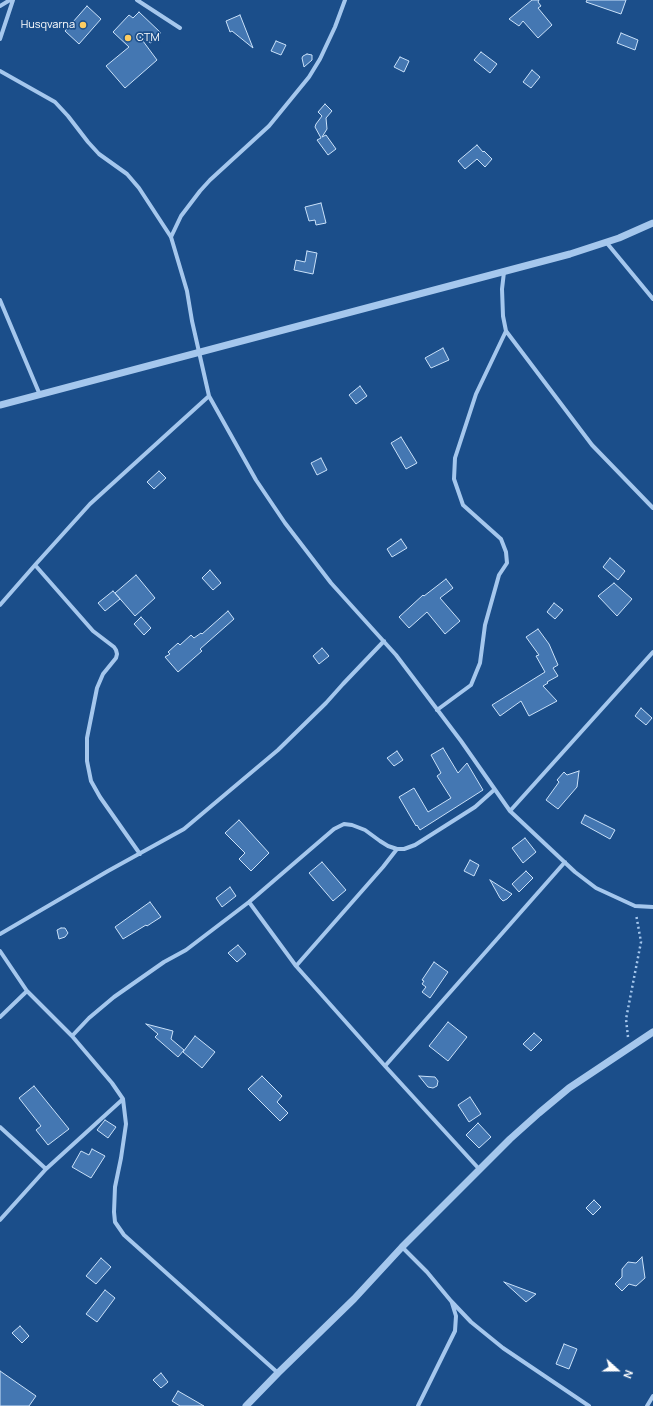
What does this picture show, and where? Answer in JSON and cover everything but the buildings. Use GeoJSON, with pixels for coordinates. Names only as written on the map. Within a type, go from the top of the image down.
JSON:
{"type":"FeatureCollection","features":[{"type":"Feature","properties":{"kind":"street"},"geometry":{"type":"LineString","coordinates":[[0,6],[12,0]]}},
{"type":"Feature","properties":{"kind":"street"},"geometry":{"type":"LineString","coordinates":[[0,39],[12,0]]}},
{"type":"Feature","properties":{"kind":"street"},"geometry":{"type":"LineString","coordinates":[[137,0],[180,28]]}},
{"type":"Feature","properties":{"kind":"street"},"geometry":{"type":"LineString","coordinates":[[171,237],[181,216],[200,191],[210,180],[270,126],[309,77],[320,59],[335,27],[345,0]]}},
{"type":"Feature","properties":{"kind":"street"},"geometry":{"type":"LineString","coordinates":[[0,71],[55,102],[99,154],[127,174],[139,188],[171,237],[187,291],[192,321],[209,396],[256,480],[285,523],[331,583],[396,654],[510,810],[565,862],[596,888],[635,906],[653,907]]}},
{"type":"Feature","properties":{"kind":"street"},"geometry":{"type":"LineString","coordinates":[[0,405],[570,254],[606,242],[653,223]]}},
{"type":"Feature","properties":{"kind":"street"},"geometry":{"type":"LineString","coordinates":[[606,242],[653,298]]}},
{"type":"Feature","properties":{"kind":"street"},"geometry":{"type":"LineString","coordinates":[[504,272],[502,289],[503,316],[506,331],[592,446],[653,508]]}},
{"type":"Feature","properties":{"kind":"street"},"geometry":{"type":"LineString","coordinates":[[0,300],[40,395]]}},
{"type":"Feature","properties":{"kind":"street"},"geometry":{"type":"LineString","coordinates":[[438,710],[471,685],[480,663],[485,625],[499,575],[506,563],[506,552],[501,539],[463,504],[454,478],[455,458],[476,394],[506,331]]}},
{"type":"Feature","properties":{"kind":"street"},"geometry":{"type":"LineString","coordinates":[[0,605],[90,504],[209,396]]}},
{"type":"Feature","properties":{"kind":"street"},"geometry":{"type":"LineString","coordinates":[[35,565],[93,631],[116,650],[116,658],[103,674],[97,688],[87,738],[87,761],[91,781],[100,797],[140,854]]}},
{"type":"Feature","properties":{"kind":"street"},"geometry":{"type":"LineString","coordinates":[[0,934],[184,830],[278,750],[326,703],[384,641]]}},
{"type":"Feature","properties":{"kind":"street"},"geometry":{"type":"LineString","coordinates":[[510,810],[653,653]]}},
{"type":"Feature","properties":{"kind":"street"},"geometry":{"type":"LineString","coordinates":[[72,1036],[89,1018],[114,997],[164,962],[186,950],[249,902],[334,829],[344,824],[352,825],[365,830],[380,841],[397,849],[404,849],[415,845],[476,807],[494,790]]}},
{"type":"Feature","properties":{"kind":"street"},"geometry":{"type":"LineString","coordinates":[[296,966],[397,849]]}},
{"type":"Feature","properties":{"kind":"street"},"geometry":{"type":"LineString","coordinates":[[385,1066],[565,862]]}},
{"type":"Feature","properties":{"kind":"street"},"geometry":{"type":"LineString","coordinates":[[249,902],[296,966],[480,1170]]}},
{"type":"Feature","properties":{"kind":"street"},"geometry":{"type":"LineString","coordinates":[[0,951],[27,991],[72,1036],[122,1098],[126,1124],[115,1187],[115,1222],[124,1235],[278,1372]]}},
{"type":"Feature","properties":{"kind":"street"},"geometry":{"type":"LineString","coordinates":[[0,1017],[27,991]]}},
{"type":"Feature","properties":{"kind":"street"},"geometry":{"type":"LineString","coordinates":[[246,1406],[278,1372],[354,1299],[402,1247],[510,1139],[569,1088],[653,1032]]}},
{"type":"Feature","properties":{"kind":"street"},"geometry":{"type":"LineString","coordinates":[[0,1220],[46,1169],[122,1098]]}},
{"type":"Feature","properties":{"kind":"street"},"geometry":{"type":"LineString","coordinates":[[0,1127],[46,1169]]}},
{"type":"Feature","properties":{"kind":"street"},"geometry":{"type":"LineString","coordinates":[[402,1247],[427,1272],[471,1322],[503,1348],[589,1406]]}},
{"type":"Feature","properties":{"kind":"street"},"geometry":{"type":"LineString","coordinates":[[418,1406],[455,1331],[456,1316],[451,1300]]}},
{"type":"Feature","properties":{"kind":"street"},"geometry":{"type":"LineString","coordinates":[[647,1406],[653,1396]]}},
{"type":"Feature","properties":{"kind":"path"},"geometry":{"type":"LineString","coordinates":[[632,1046],[628,1040],[626,1019],[641,942],[635,906]]}},
{"type":"Feature","properties":{"kind":"place","name":"Husqvarna"},"geometry":{"type":"Point","coordinates":[83,25]}},
{"type":"Feature","properties":{"kind":"place","name":"CTM"},"geometry":{"type":"Point","coordinates":[128,38]}}]}
